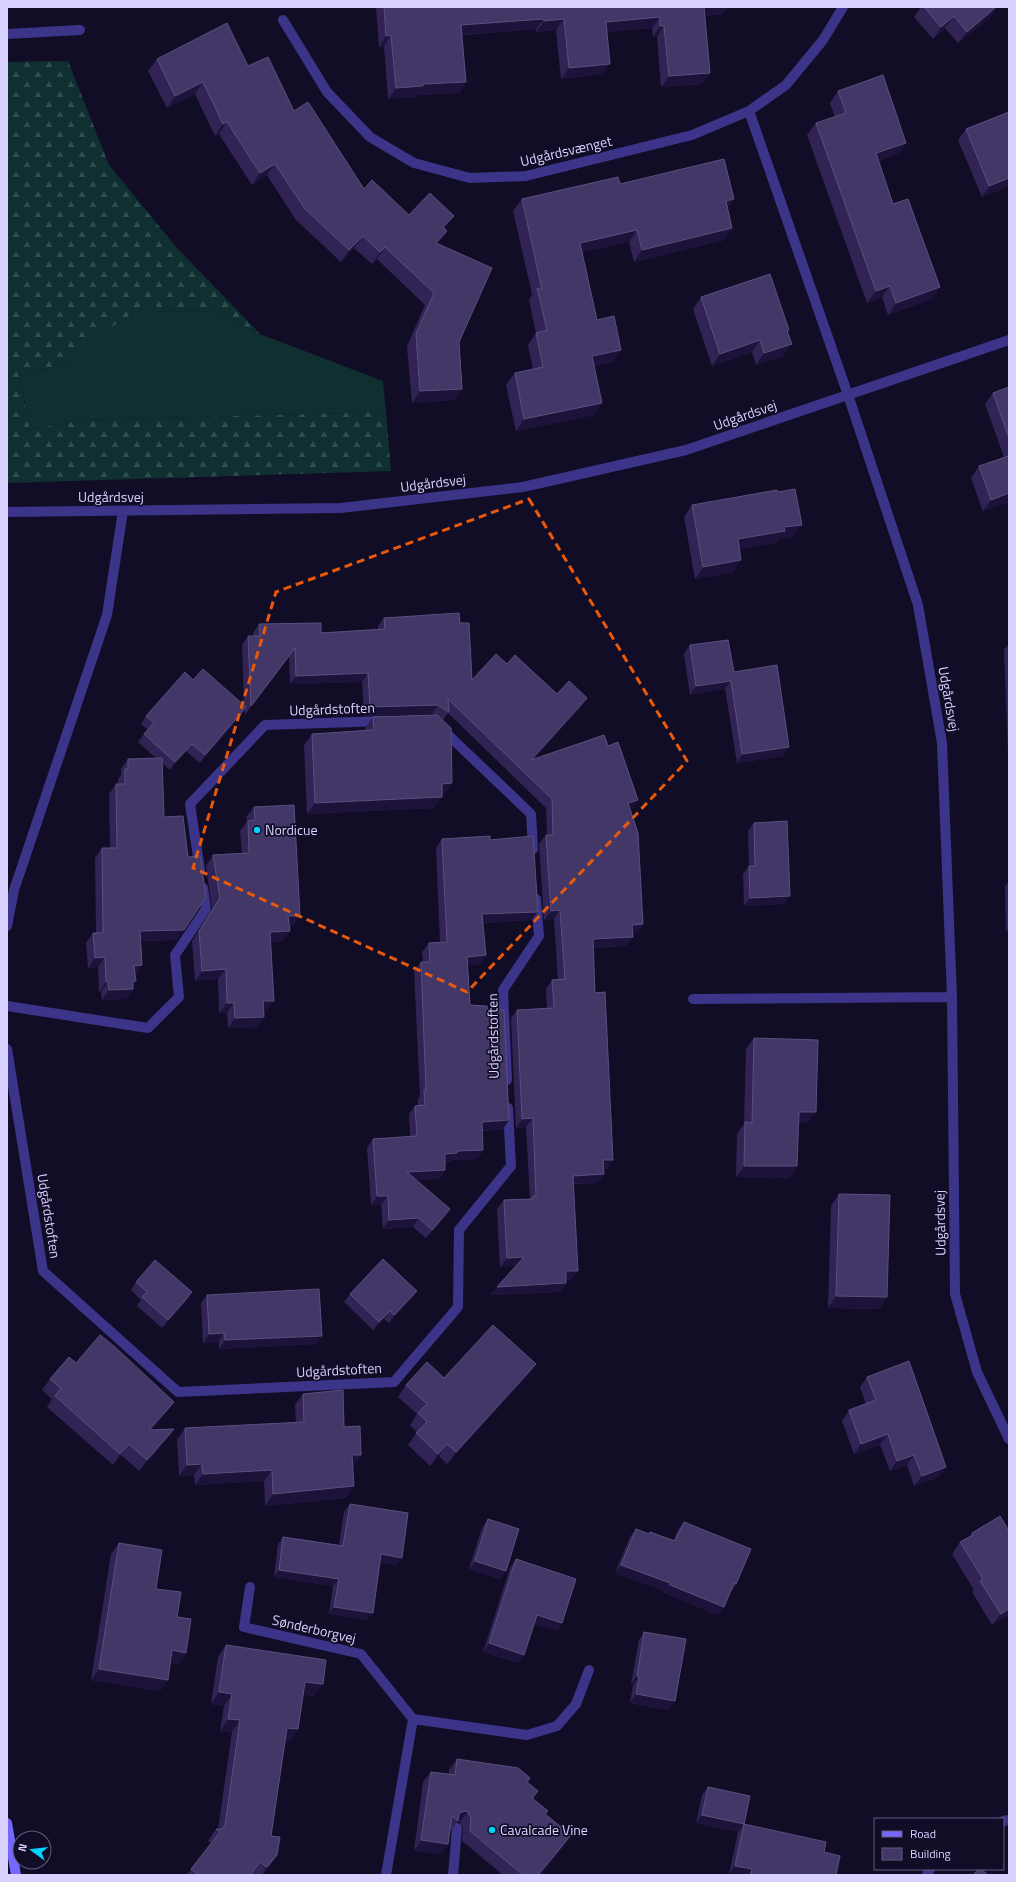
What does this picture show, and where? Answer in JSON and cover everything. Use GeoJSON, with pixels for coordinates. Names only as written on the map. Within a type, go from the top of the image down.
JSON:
{"type":"FeatureCollection","features":[{"type":"Feature","properties":{"kind":"street","name":"Udgårdsvænget"},"geometry":{"type":"LineString","coordinates":[[283,20],[327,92],[370,137],[414,164],[470,178],[526,176],[692,135],[748,111],[786,84],[823,40],[843,7]]}},
{"type":"Feature","properties":{"kind":"street"},"geometry":{"type":"LineString","coordinates":[[7,34],[80,30]]}},
{"type":"Feature","properties":{"kind":"street"},"geometry":{"type":"LineString","coordinates":[[748,111],[848,395]]}},
{"type":"Feature","properties":{"kind":"street","name":"Udgårdsvej"},"geometry":{"type":"LineString","coordinates":[[7,512],[341,508],[523,487],[686,450],[1009,340]]}},
{"type":"Feature","properties":{"kind":"street","name":"Udgårdsvej"},"geometry":{"type":"LineString","coordinates":[[848,395],[918,605],[942,743],[952,997],[955,1294],[978,1372],[1009,1439]]}},
{"type":"Feature","properties":{"kind":"street"},"geometry":{"type":"LineString","coordinates":[[7,926],[14,890],[107,615],[123,511]]}},
{"type":"Feature","properties":{"kind":"street"},"geometry":{"type":"LineString","coordinates":[[432,720],[531,814],[534,860]]}},
{"type":"Feature","properties":{"kind":"street","name":"Udgårdstoften"},"geometry":{"type":"LineString","coordinates":[[7,1006],[148,1028],[179,997],[175,955],[206,909],[190,804],[265,725],[394,721]]}},
{"type":"Feature","properties":{"kind":"street","name":"Udgårdstoften"},"geometry":{"type":"LineString","coordinates":[[7,1049],[43,1271],[178,1392],[394,1382],[458,1307],[459,1230],[511,1166],[503,990],[539,936],[536,890]]}},
{"type":"Feature","properties":{"kind":"street"},"geometry":{"type":"LineString","coordinates":[[693,999],[952,997]]}},
{"type":"Feature","properties":{"kind":"street","name":"Sønderborgvej"},"geometry":{"type":"LineString","coordinates":[[250,1587],[244,1627],[361,1654],[412,1719]]}},
{"type":"Feature","properties":{"kind":"street"},"geometry":{"type":"LineString","coordinates":[[386,1875],[412,1719],[527,1735],[557,1726],[576,1704],[589,1670]]}},
{"type":"Feature","properties":{"kind":"street"},"geometry":{"type":"LineString","coordinates":[[7,1823],[16,1875]]}},
{"type":"Feature","properties":{"kind":"street"},"geometry":{"type":"LineString","coordinates":[[453,1875],[457,1828]]}},
{"type":"Feature","properties":{"kind":"highlighted area"},"geometry":{"type":"Polygon","coordinates":[[[529,499],[687,761],[467,992],[193,868],[276,592],[529,499]]]}},
{"type":"Feature","properties":{"kind":"green space"},"geometry":{"type":"Polygon","coordinates":[[[68,61],[109,165],[176,247],[260,334],[215,311],[135,312],[90,341],[64,364],[19,375],[30,430],[81,420],[386,412],[391,471],[7,483],[7,62],[68,61]]]}},
{"type":"Feature","properties":{"kind":"green space"},"geometry":{"type":"Polygon","coordinates":[[[215,311],[260,334],[383,381],[386,412],[81,420],[30,430],[19,375],[64,364],[87,342],[135,312],[215,311]]]}},
{"type":"Feature","properties":{"kind":"building"},"geometry":{"type":"Polygon","coordinates":[[[384,7],[704,7],[710,73],[669,76],[664,26],[660,26],[660,17],[606,22],[610,64],[569,68],[564,19],[544,21],[544,19],[461,25],[466,82],[423,84],[423,86],[396,88],[391,35],[386,36],[384,7]]]}},
{"type":"Feature","properties":{"kind":"building"},"geometry":{"type":"Polygon","coordinates":[[[924,7],[996,7],[967,32],[954,16],[941,27],[924,7]]]}},
{"type":"Feature","properties":{"kind":"building"},"geometry":{"type":"Polygon","coordinates":[[[227,23],[248,66],[268,57],[294,111],[308,102],[364,189],[372,180],[409,215],[430,193],[454,216],[443,227],[447,231],[436,243],[492,268],[459,342],[462,389],[420,391],[416,334],[434,293],[385,247],[380,252],[363,236],[349,250],[305,209],[275,164],[260,173],[227,122],[223,124],[203,82],[175,96],[157,59],[227,23]]]}},
{"type":"Feature","properties":{"kind":"building"},"geometry":{"type":"Polygon","coordinates":[[[883,75],[906,143],[876,153],[893,204],[908,199],[940,287],[896,303],[890,286],[876,291],[816,123],[846,113],[838,91],[883,75]]]}},
{"type":"Feature","properties":{"kind":"building"},"geometry":{"type":"Polygon","coordinates":[[[1009,112],[1009,178],[989,186],[966,129],[1009,112]]]}},
{"type":"Feature","properties":{"kind":"building"},"geometry":{"type":"Polygon","coordinates":[[[724,159],[734,199],[726,201],[732,228],[642,250],[637,230],[580,243],[597,320],[614,316],[621,350],[592,356],[602,403],[524,419],[515,373],[543,367],[536,333],[547,330],[537,288],[542,290],[522,199],[618,177],[620,184],[724,159]]]}},
{"type":"Feature","properties":{"kind":"building"},"geometry":{"type":"Polygon","coordinates":[[[770,274],[789,330],[787,331],[792,344],[764,353],[760,340],[720,354],[701,297],[770,274]]]}},
{"type":"Feature","properties":{"kind":"building"},"geometry":{"type":"Polygon","coordinates":[[[1009,387],[1009,438],[993,393],[1009,387]]]}},
{"type":"Feature","properties":{"kind":"building"},"geometry":{"type":"Polygon","coordinates":[[[1009,456],[1009,493],[991,500],[979,466],[1009,456]]]}},
{"type":"Feature","properties":{"kind":"building"},"geometry":{"type":"Polygon","coordinates":[[[795,489],[802,525],[784,527],[785,531],[738,539],[741,560],[703,567],[692,505],[777,490],[778,492],[795,489]]]}},
{"type":"Feature","properties":{"kind":"building"},"geometry":{"type":"Polygon","coordinates":[[[459,613],[460,623],[469,623],[472,680],[496,654],[507,664],[515,655],[557,694],[569,681],[587,698],[531,760],[604,735],[608,746],[618,742],[638,800],[628,803],[638,833],[643,924],[632,925],[633,937],[593,939],[595,993],[605,992],[613,1160],[603,1160],[604,1174],[573,1176],[578,1271],[566,1271],[566,1283],[497,1287],[524,1257],[507,1258],[504,1200],[533,1199],[533,1196],[536,1196],[533,1118],[522,1119],[517,1010],[554,1008],[552,980],[565,979],[560,910],[551,911],[546,835],[553,835],[552,799],[448,699],[449,712],[438,705],[370,707],[368,673],[296,676],[295,648],[251,706],[248,636],[260,636],[259,624],[321,623],[321,633],[385,629],[384,618],[459,613]]]}},
{"type":"Feature","properties":{"kind":"building"},"geometry":{"type":"Polygon","coordinates":[[[728,640],[734,672],[777,665],[789,747],[742,754],[731,681],[696,686],[690,645],[728,640]]]}},
{"type":"Feature","properties":{"kind":"building"},"geometry":{"type":"Polygon","coordinates":[[[203,669],[246,707],[205,755],[192,744],[175,762],[144,734],[154,723],[146,716],[185,672],[193,680],[203,669]]]}},
{"type":"Feature","properties":{"kind":"building"},"geometry":{"type":"Polygon","coordinates":[[[437,715],[451,728],[452,783],[442,784],[442,797],[315,803],[312,734],[374,730],[373,717],[437,715]]]}},
{"type":"Feature","properties":{"kind":"building"},"geometry":{"type":"Polygon","coordinates":[[[162,758],[164,817],[183,816],[188,857],[200,856],[206,897],[184,930],[140,931],[142,965],[134,966],[136,981],[133,981],[133,989],[109,990],[108,982],[106,982],[105,957],[95,958],[93,933],[103,933],[102,848],[117,848],[116,784],[125,784],[125,769],[128,769],[128,759],[162,758]]]}},
{"type":"Feature","properties":{"kind":"building"},"geometry":{"type":"Polygon","coordinates":[[[294,805],[300,916],[288,916],[290,931],[270,932],[274,1001],[263,1001],[264,1017],[235,1018],[234,1003],[227,1003],[226,969],[202,971],[199,931],[220,898],[213,855],[249,853],[248,821],[255,820],[254,807],[294,805]]]}},
{"type":"Feature","properties":{"kind":"building"},"geometry":{"type":"Polygon","coordinates":[[[787,821],[790,896],[750,898],[749,866],[755,866],[754,823],[787,821]]]}},
{"type":"Feature","properties":{"kind":"building"},"geometry":{"type":"Polygon","coordinates":[[[490,836],[490,840],[533,836],[538,912],[482,914],[486,955],[467,957],[470,1005],[487,1006],[488,1011],[504,1010],[509,1120],[482,1122],[483,1150],[457,1151],[457,1153],[445,1154],[445,1170],[407,1172],[450,1209],[432,1230],[419,1218],[389,1220],[388,1196],[377,1196],[373,1139],[417,1136],[415,1106],[425,1105],[424,1090],[426,1090],[421,962],[430,962],[429,943],[447,942],[442,839],[490,836]]]}},
{"type":"Feature","properties":{"kind":"building"},"geometry":{"type":"Polygon","coordinates":[[[754,1038],[818,1040],[816,1112],[799,1112],[797,1166],[744,1166],[745,1122],[752,1123],[754,1038]]]}},
{"type":"Feature","properties":{"kind":"building"},"geometry":{"type":"Polygon","coordinates":[[[839,1194],[890,1195],[887,1297],[836,1296],[839,1194]]]}},
{"type":"Feature","properties":{"kind":"building"},"geometry":{"type":"Polygon","coordinates":[[[383,1259],[417,1291],[394,1315],[390,1311],[379,1322],[350,1294],[383,1259]]]}},
{"type":"Feature","properties":{"kind":"building"},"geometry":{"type":"Polygon","coordinates":[[[155,1260],[192,1292],[168,1320],[142,1297],[147,1292],[136,1282],[155,1260]]]}},
{"type":"Feature","properties":{"kind":"building"},"geometry":{"type":"Polygon","coordinates":[[[319,1289],[322,1336],[225,1340],[224,1333],[209,1334],[207,1295],[319,1289]]]}},
{"type":"Feature","properties":{"kind":"building"},"geometry":{"type":"Polygon","coordinates":[[[493,1325],[536,1364],[456,1452],[447,1444],[438,1454],[416,1433],[427,1422],[418,1413],[427,1404],[406,1385],[427,1362],[444,1378],[493,1325]]]}},
{"type":"Feature","properties":{"kind":"building"},"geometry":{"type":"Polygon","coordinates":[[[100,1335],[174,1402],[149,1430],[174,1429],[147,1460],[129,1444],[120,1454],[55,1396],[61,1388],[50,1379],[69,1357],[76,1363],[100,1335]]]}},
{"type":"Feature","properties":{"kind":"building"},"geometry":{"type":"Polygon","coordinates":[[[909,1361],[946,1467],[922,1476],[914,1455],[897,1461],[888,1434],[861,1444],[849,1410],[876,1400],[867,1377],[909,1361]]]}},
{"type":"Feature","properties":{"kind":"building"},"geometry":{"type":"Polygon","coordinates":[[[343,1390],[344,1427],[360,1426],[361,1455],[352,1455],[354,1486],[273,1494],[272,1470],[203,1474],[202,1464],[187,1465],[185,1428],[304,1422],[303,1394],[343,1390]]]}},
{"type":"Feature","properties":{"kind":"building"},"geometry":{"type":"Polygon","coordinates":[[[350,1504],[408,1513],[402,1558],[381,1554],[373,1613],[334,1607],[339,1579],[279,1570],[283,1537],[343,1546],[350,1504]]]}},
{"type":"Feature","properties":{"kind":"building"},"geometry":{"type":"Polygon","coordinates":[[[1000,1516],[1009,1531],[1009,1609],[1001,1614],[980,1581],[983,1579],[960,1542],[973,1535],[972,1533],[1000,1516]]]}},
{"type":"Feature","properties":{"kind":"building"},"geometry":{"type":"Polygon","coordinates":[[[488,1519],[519,1529],[506,1571],[475,1561],[488,1519]]]}},
{"type":"Feature","properties":{"kind":"building"},"geometry":{"type":"Polygon","coordinates":[[[684,1522],[751,1549],[724,1607],[670,1585],[670,1583],[621,1565],[636,1529],[649,1534],[650,1532],[675,1541],[684,1522]]]}},
{"type":"Feature","properties":{"kind":"building"},"geometry":{"type":"Polygon","coordinates":[[[119,1543],[162,1550],[156,1589],[181,1592],[177,1617],[191,1619],[186,1653],[172,1650],[168,1680],[99,1669],[119,1543]]]}},
{"type":"Feature","properties":{"kind":"building"},"geometry":{"type":"Polygon","coordinates":[[[516,1559],[576,1579],[562,1623],[537,1615],[524,1655],[489,1643],[516,1559]]]}},
{"type":"Feature","properties":{"kind":"building"},"geometry":{"type":"Polygon","coordinates":[[[644,1632],[686,1639],[675,1701],[636,1694],[639,1677],[637,1676],[644,1632]]]}},
{"type":"Feature","properties":{"kind":"building"},"geometry":{"type":"Polygon","coordinates":[[[226,1645],[326,1660],[323,1684],[305,1682],[298,1729],[287,1728],[271,1836],[280,1837],[277,1855],[267,1867],[260,1862],[250,1875],[199,1875],[191,1869],[220,1832],[216,1829],[222,1829],[225,1825],[240,1720],[228,1719],[232,1694],[219,1692],[226,1645]]]}},
{"type":"Feature","properties":{"kind":"building"},"geometry":{"type":"Polygon","coordinates":[[[457,1759],[518,1768],[530,1778],[527,1782],[538,1791],[532,1798],[548,1811],[545,1814],[571,1835],[538,1875],[523,1875],[470,1831],[471,1818],[468,1812],[465,1811],[459,1813],[458,1821],[452,1816],[448,1844],[421,1840],[431,1772],[455,1775],[457,1759]]]}},
{"type":"Feature","properties":{"kind":"building"},"geometry":{"type":"Polygon","coordinates":[[[708,1787],[750,1796],[744,1824],[702,1815],[708,1787]]]}},
{"type":"Feature","properties":{"kind":"building"},"geometry":{"type":"Polygon","coordinates":[[[744,1824],[826,1842],[824,1852],[840,1856],[836,1875],[751,1875],[752,1869],[735,1866],[744,1824]]]}},
{"type":"Feature","properties":{"kind":"building"},"geometry":{"type":"Polygon","coordinates":[[[978,1870],[982,1870],[988,1875],[973,1875],[978,1870]]]}},
{"type":"Feature","properties":{"kind":"place","name":"Nordicue"},"geometry":{"type":"Point","coordinates":[257,830]}},
{"type":"Feature","properties":{"kind":"place","name":"Cavalcade Vine"},"geometry":{"type":"Point","coordinates":[492,1830]}}]}
